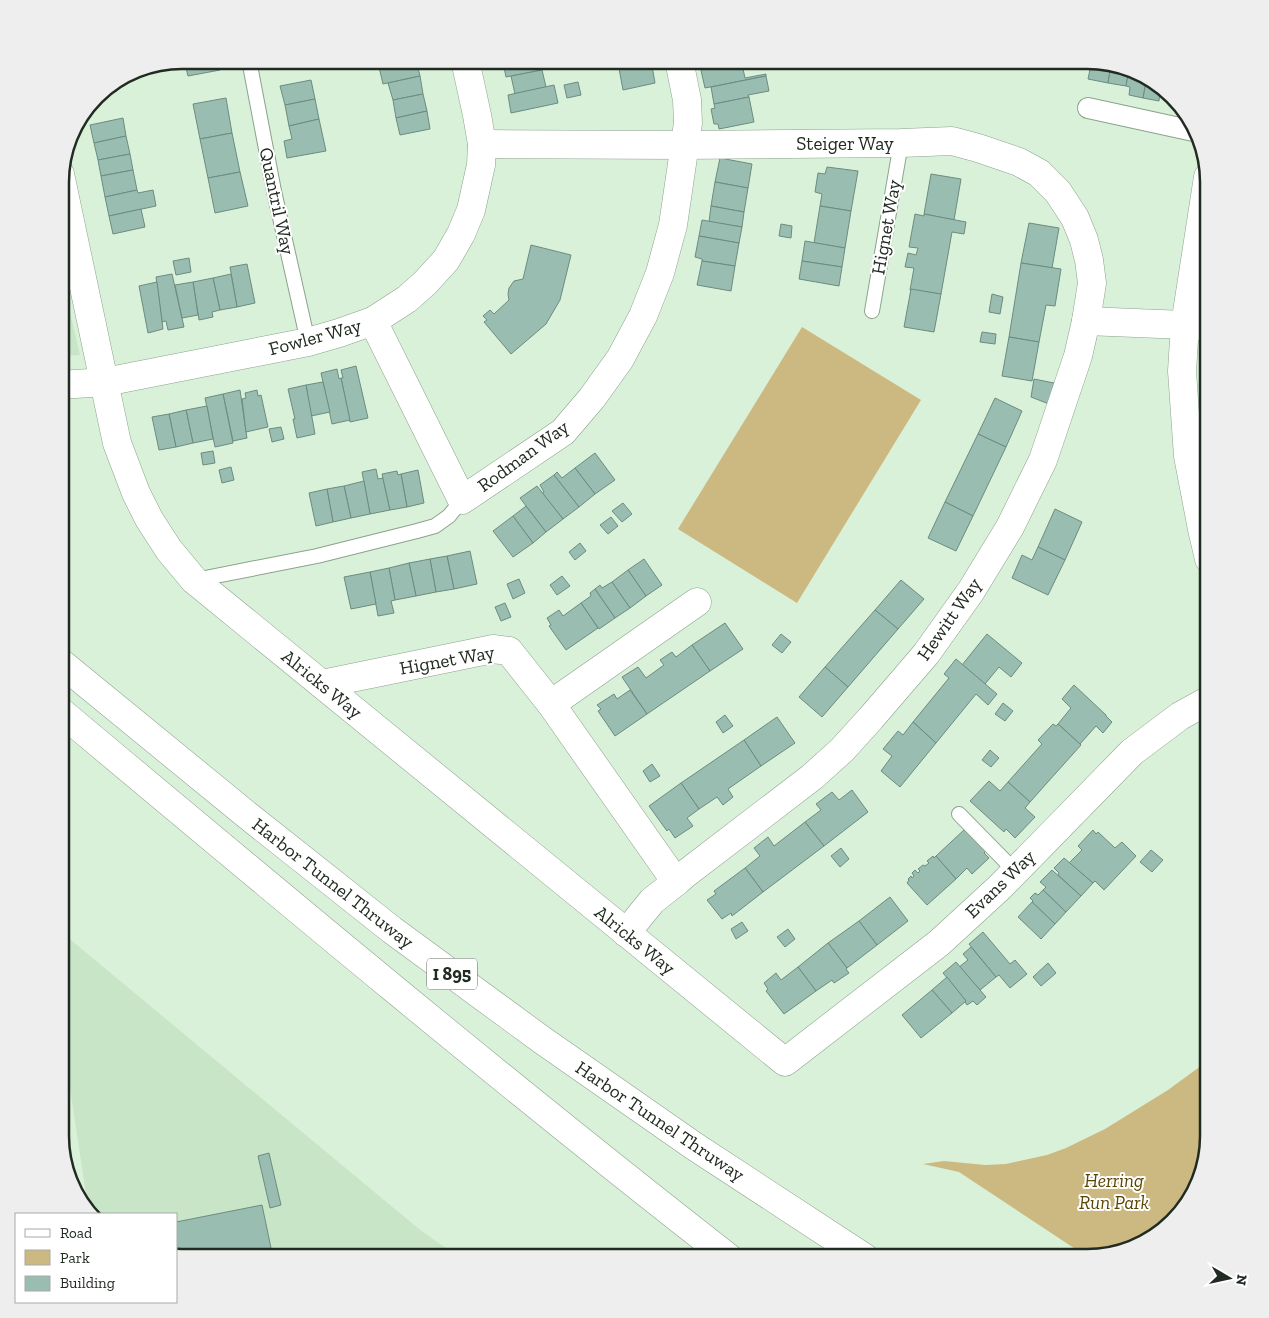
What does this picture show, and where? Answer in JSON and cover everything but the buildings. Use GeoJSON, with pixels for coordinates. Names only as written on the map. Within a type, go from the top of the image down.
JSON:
{"type":"FeatureCollection","features":[{"type":"Feature","properties":{"kind":"main road","name":"Fowler Way"},"geometry":{"type":"LineString","coordinates":[[69,384],[105,382],[308,342],[373,321],[407,299],[446,260],[461,234],[471,210],[481,165],[482,144],[467,69]]}},
{"type":"Feature","properties":{"kind":"main road","name":"Rodman Way"},"geometry":{"type":"LineString","coordinates":[[462,500],[563,432],[592,398],[620,359],[643,316],[660,273],[672,225],[688,123],[687,100],[681,69]]}},
{"type":"Feature","properties":{"kind":"main road","name":"Steiger Way"},"geometry":{"type":"LineString","coordinates":[[482,144],[684,145],[952,141],[978,148],[1019,162],[1038,173],[1058,192],[1075,218],[1085,246],[1092,283],[1086,321]]}},
{"type":"Feature","properties":{"kind":"main road","name":"Alricks Way"},"geometry":{"type":"LineString","coordinates":[[69,216],[117,443],[136,493],[168,550],[194,580],[785,1062]]}},
{"type":"Feature","properties":{"kind":"main road"},"geometry":{"type":"LineString","coordinates":[[1200,286],[1197,326],[1182,371],[1188,456],[1200,515]]}},
{"type":"Feature","properties":{"kind":"main road"},"geometry":{"type":"LineString","coordinates":[[373,321],[462,500]]}},
{"type":"Feature","properties":{"kind":"main road"},"geometry":{"type":"LineString","coordinates":[[1086,321],[1197,326]]}},
{"type":"Feature","properties":{"kind":"main road","name":"Hewitt Way"},"geometry":{"type":"LineString","coordinates":[[626,933],[652,901],[684,874],[812,777],[842,750],[926,654],[965,601],[1010,527],[1043,460],[1078,356],[1086,321]]}},
{"type":"Feature","properties":{"kind":"main road"},"geometry":{"type":"LineString","coordinates":[[551,704],[697,602]]}},
{"type":"Feature","properties":{"kind":"main road","name":"Hignet Way"},"geometry":{"type":"LineString","coordinates":[[322,684],[493,649],[509,651],[551,704],[676,882]]}},
{"type":"Feature","properties":{"kind":"main road","name":"Harbor Tunnel Thruway"},"geometry":{"type":"LineString","coordinates":[[69,669],[247,815],[392,930],[542,1040],[694,1146],[851,1249]]}},
{"type":"Feature","properties":{"kind":"main road","name":"Evans Way"},"geometry":{"type":"LineString","coordinates":[[785,1062],[938,943],[1016,871],[1132,752],[1180,716],[1200,705]]}},
{"type":"Feature","properties":{"kind":"main road","name":"I 895"},"geometry":{"type":"LineString","coordinates":[[69,719],[283,898],[535,1104],[718,1249]]}},
{"type":"Feature","properties":{"kind":"street"},"geometry":{"type":"LineString","coordinates":[[1088,108],[1188,130]]}},
{"type":"Feature","properties":{"kind":"lane","name":"Quantril Way"},"geometry":{"type":"LineString","coordinates":[[251,69],[274,191],[308,342]]}},
{"type":"Feature","properties":{"kind":"lane","name":"Hignet Way"},"geometry":{"type":"LineString","coordinates":[[872,312],[901,143]]}},
{"type":"Feature","properties":{"kind":"lane","name":"Rodman Way"},"geometry":{"type":"LineString","coordinates":[[194,580],[317,556],[435,526],[449,516],[462,500]]}},
{"type":"Feature","properties":{"kind":"lane"},"geometry":{"type":"LineString","coordinates":[[960,814],[1016,871]]}},
{"type":"Feature","properties":{"kind":"shaded area"},"geometry":{"type":"Polygon","coordinates":[[[69,309],[80,355],[69,356],[69,309]]]}},
{"type":"Feature","properties":{"kind":"shaded area"},"geometry":{"type":"Polygon","coordinates":[[[69,938],[419,1229],[447,1249],[178,1249],[178,1213],[99,1213],[86,1197],[69,1082],[69,938]]]}},
{"type":"Feature","properties":{"kind":"green space"},"geometry":{"type":"Polygon","coordinates":[[[802,327],[921,400],[797,603],[678,529],[802,327]]]}},
{"type":"Feature","properties":{"kind":"green space","name":"Herring Run Park"},"geometry":{"type":"Polygon","coordinates":[[[1200,1067],[1200,1136],[1198,1158],[1189,1186],[1177,1205],[1162,1221],[1130,1241],[1109,1247],[1075,1249],[959,1172],[923,1164],[944,1161],[985,1165],[1006,1164],[1047,1155],[1105,1129],[1168,1090],[1200,1067]]]}}]}
